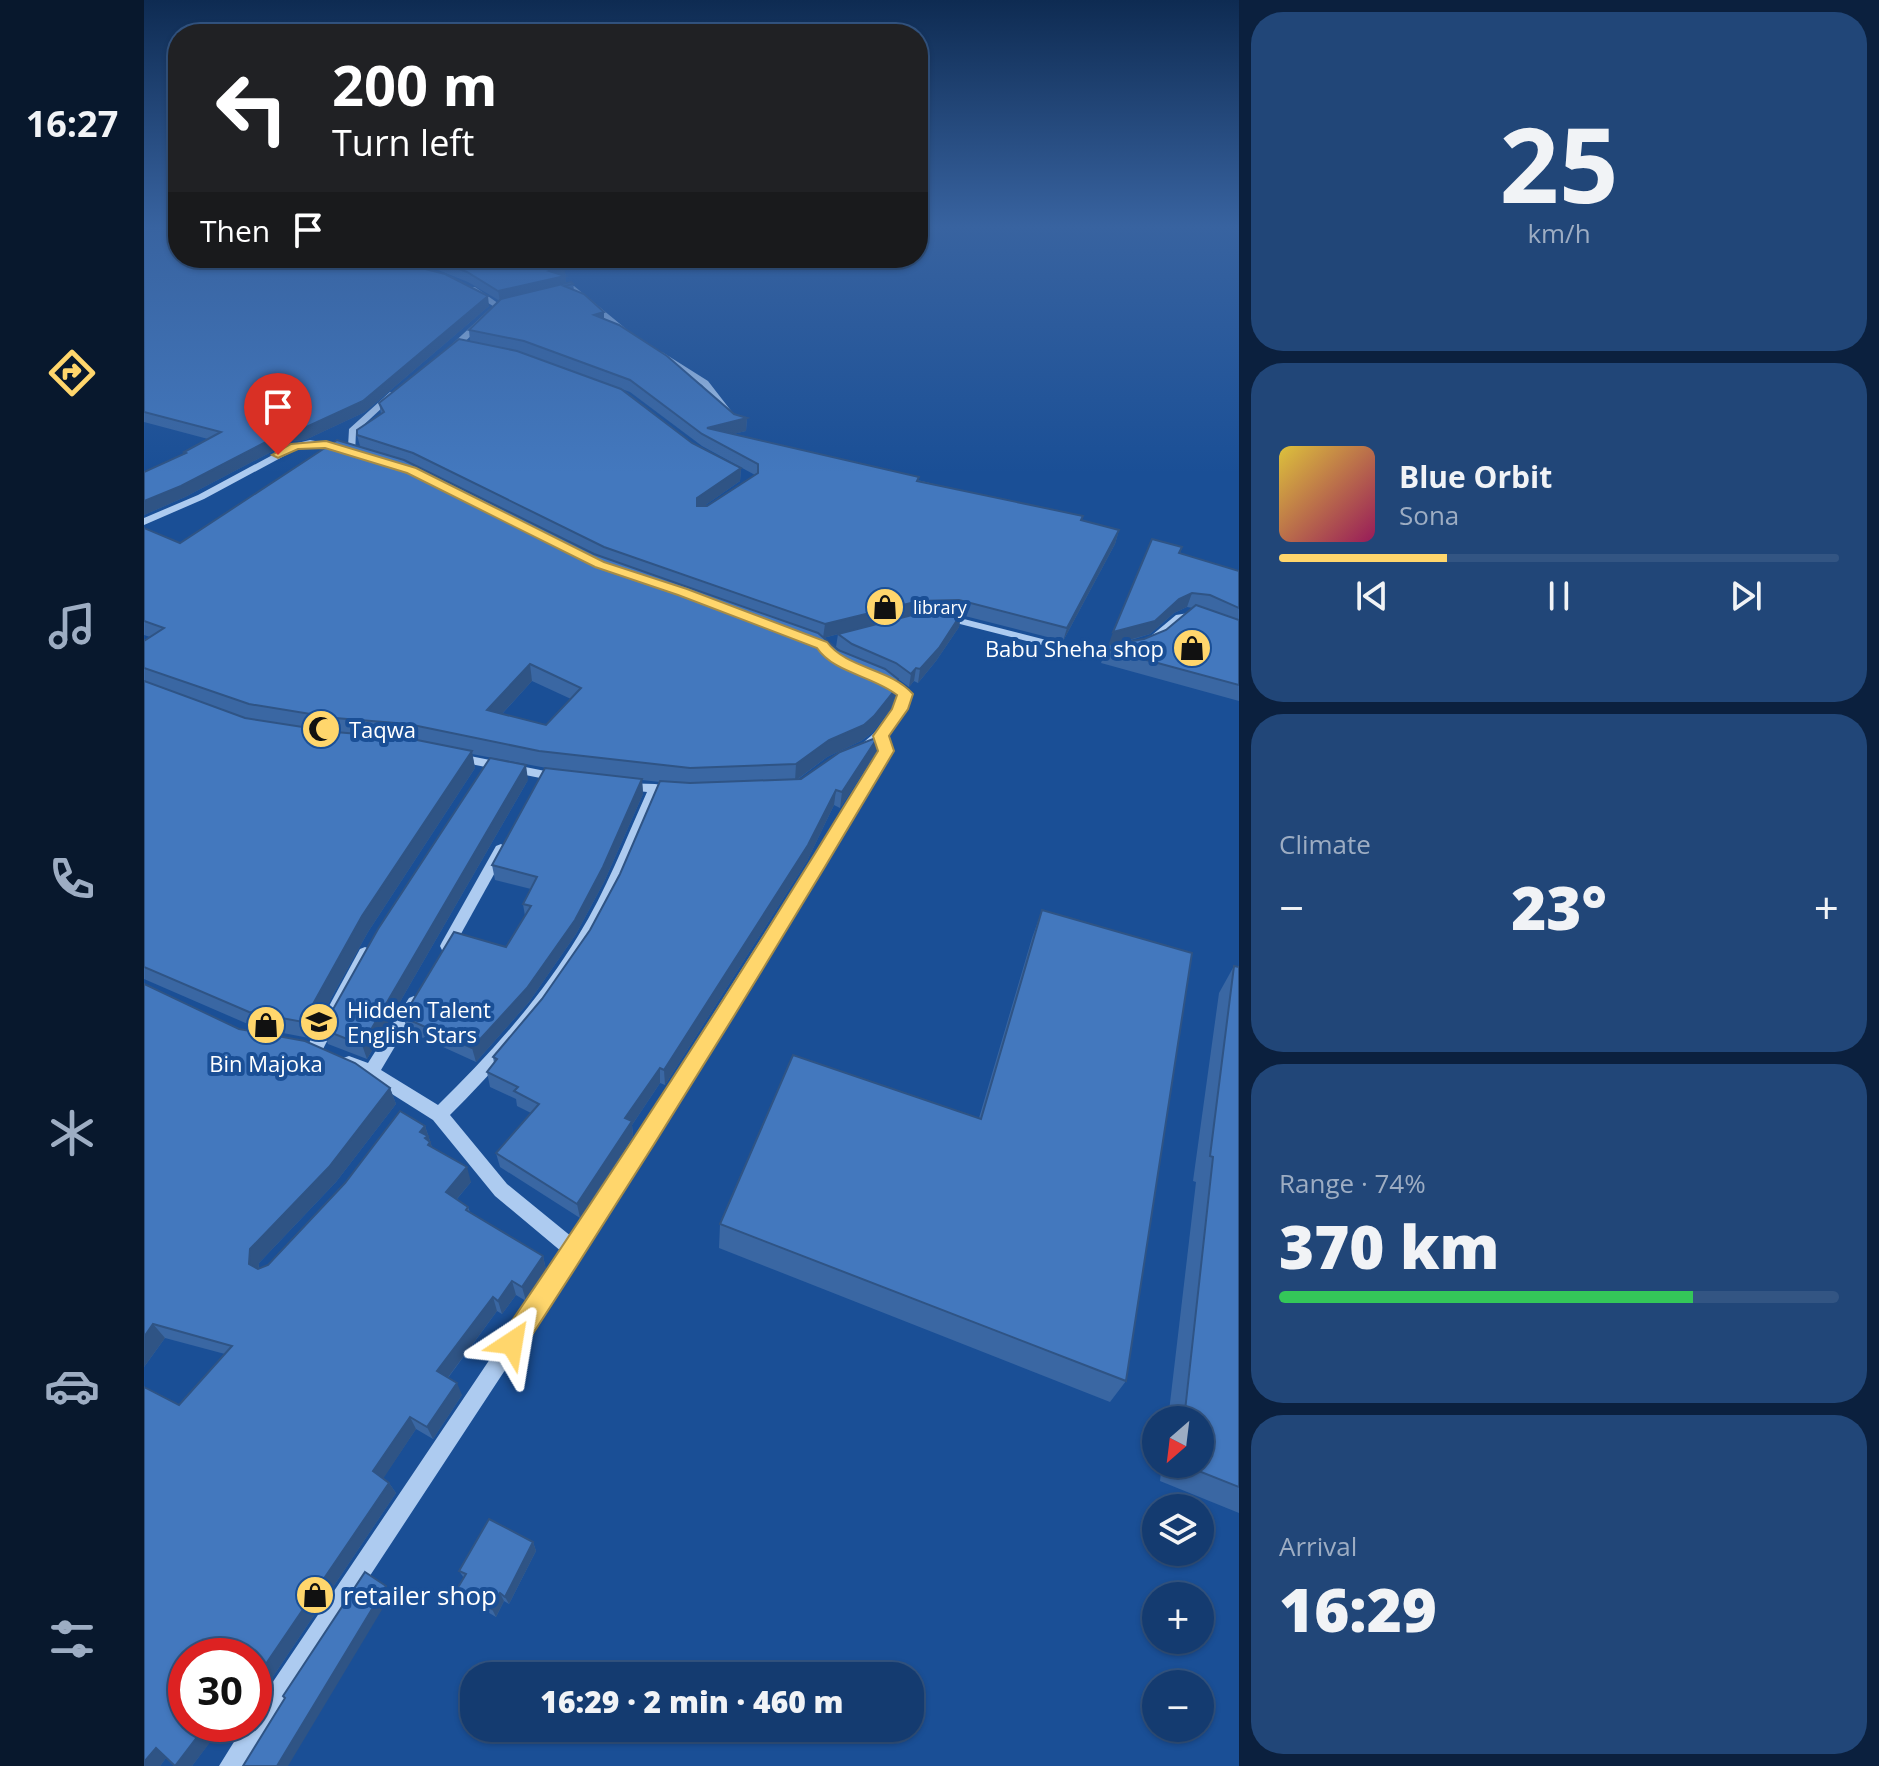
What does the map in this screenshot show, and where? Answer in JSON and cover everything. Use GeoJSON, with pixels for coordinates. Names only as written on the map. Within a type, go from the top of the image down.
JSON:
{"type":"FeatureCollection","features":[{"type":"Feature","properties":{"kind":"street"},"geometry":{"type":"LineString","coordinates":[[446,353],[495,308]]}},
{"type":"Feature","properties":{"kind":"street"},"geometry":{"type":"LineString","coordinates":[[597,308],[636,342]]}},
{"type":"Feature","properties":{"kind":"street"},"geometry":{"type":"LineString","coordinates":[[458,344],[471,347]]}},
{"type":"Feature","properties":{"kind":"street"},"geometry":{"type":"LineString","coordinates":[[649,349],[705,383],[716,394],[722,409],[739,422]]}},
{"type":"Feature","properties":{"kind":"street"},"geometry":{"type":"LineString","coordinates":[[352,451],[352,431],[399,389]]}},
{"type":"Feature","properties":{"kind":"street"},"geometry":{"type":"LineString","coordinates":[[144,522],[201,497],[296,446],[326,444],[366,456]]}},
{"type":"Feature","properties":{"kind":"street"},"geometry":{"type":"LineString","coordinates":[[930,620],[956,620],[1093,655],[1140,645],[1188,613],[1213,619]]}},
{"type":"Feature","properties":{"kind":"street"},"geometry":{"type":"LineString","coordinates":[[846,756],[881,736],[900,709],[905,694],[891,683],[866,673]]}},
{"type":"Feature","properties":{"kind":"street"},"geometry":{"type":"LineString","coordinates":[[231,1766],[574,1250],[886,751],[881,736]]}},
{"type":"Feature","properties":{"kind":"street"},"geometry":{"type":"LineString","coordinates":[[442,755],[488,764],[538,782],[573,780]]}},
{"type":"Feature","properties":{"kind":"street"},"geometry":{"type":"LineString","coordinates":[[480,777],[488,764]]}},
{"type":"Feature","properties":{"kind":"street"},"geometry":{"type":"LineString","coordinates":[[616,785],[690,792]]}},
{"type":"Feature","properties":{"kind":"street"},"geometry":{"type":"LineString","coordinates":[[439,1115],[489,1065],[571,960],[615,880],[655,788]]}},
{"type":"Feature","properties":{"kind":"street"},"geometry":{"type":"LineString","coordinates":[[437,964],[512,829]]}},
{"type":"Feature","properties":{"kind":"street"},"geometry":{"type":"LineString","coordinates":[[376,936],[307,1047],[371,1072],[409,1103],[439,1115],[501,1190],[574,1250]]}},
{"type":"Feature","properties":{"kind":"street"},"geometry":{"type":"LineString","coordinates":[[371,1072],[420,991]]}},
{"type":"Feature","properties":{"kind":"building"},"geometry":{"type":"Polygon","coordinates":[[[144,308],[473,308],[363,401],[302,429],[289,430],[181,486],[144,501],[144,472],[186,453],[221,432],[144,412],[144,308]]]}},
{"type":"Feature","properties":{"kind":"building"},"geometry":{"type":"Polygon","coordinates":[[[491,308],[600,308],[604,312],[594,315],[619,325],[667,356],[734,414],[747,418],[707,428],[919,477],[917,481],[1083,516],[1081,520],[1119,530],[1067,628],[959,600],[919,601],[825,624],[604,547],[413,453],[357,435],[357,430],[384,412],[379,403],[459,339],[517,351],[621,389],[692,443],[741,468],[697,498],[697,506],[707,506],[758,473],[758,464],[702,434],[630,380],[524,341],[469,330],[491,308]]]}},
{"type":"Feature","properties":{"kind":"building"},"geometry":{"type":"Polygon","coordinates":[[[337,440],[404,460],[594,554],[818,633],[838,650],[885,669],[898,679],[894,691],[864,725],[829,740],[796,764],[690,768],[539,751],[408,724],[335,718],[249,704],[144,668],[144,641],[164,628],[144,621],[144,528],[180,543],[337,440]],[[530,664],[487,710],[546,725],[581,688],[530,664]]]}},
{"type":"Feature","properties":{"kind":"building"},"geometry":{"type":"Polygon","coordinates":[[[1152,539],[1182,547],[1179,553],[1239,571],[1239,608],[1210,595],[1192,593],[1179,599],[1155,621],[1113,632],[1152,539]]]}},
{"type":"Feature","properties":{"kind":"building"},"geometry":{"type":"Polygon","coordinates":[[[1196,605],[1239,620],[1239,685],[1106,649],[1108,645],[1144,639],[1166,630],[1196,605]]]}},
{"type":"Feature","properties":{"kind":"building"},"geometry":{"type":"Polygon","coordinates":[[[920,613],[961,614],[939,648],[920,669],[916,668],[911,674],[896,663],[852,644],[838,634],[920,613]]]}},
{"type":"Feature","properties":{"kind":"building"},"geometry":{"type":"Polygon","coordinates":[[[144,681],[245,718],[335,732],[407,738],[472,751],[362,916],[303,1022],[249,1012],[144,967],[144,681]]]}},
{"type":"Feature","properties":{"kind":"building"},"geometry":{"type":"Polygon","coordinates":[[[878,737],[842,792],[836,790],[808,845],[664,1070],[660,1068],[625,1118],[632,1121],[577,1204],[496,1153],[539,1104],[514,1091],[518,1087],[487,1072],[497,1059],[493,1057],[542,999],[590,930],[620,874],[660,781],[690,783],[801,779],[840,752],[878,737]]]}},
{"type":"Feature","properties":{"kind":"building"},"geometry":{"type":"Polygon","coordinates":[[[490,758],[526,765],[362,1045],[322,1029],[378,929],[490,758]]]}},
{"type":"Feature","properties":{"kind":"building"},"geometry":{"type":"Polygon","coordinates":[[[545,768],[642,779],[603,867],[575,920],[527,988],[472,1048],[403,1017],[454,932],[506,947],[531,906],[523,904],[537,877],[492,865],[545,768]]]}},
{"type":"Feature","properties":{"kind":"building"},"geometry":{"type":"Polygon","coordinates":[[[1042,910],[1192,953],[1126,1381],[720,1224],[793,1055],[981,1119],[1042,910]]]}},
{"type":"Feature","properties":{"kind":"building"},"geometry":{"type":"Polygon","coordinates":[[[1234,966],[1239,967],[1239,1487],[1214,1477],[1214,1406],[1186,1406],[1213,1157],[1210,1156],[1234,966]]]}},
{"type":"Feature","properties":{"kind":"building"},"geometry":{"type":"Polygon","coordinates":[[[144,984],[239,1029],[305,1041],[355,1063],[390,1088],[329,1167],[250,1249],[249,1264],[258,1269],[268,1265],[345,1183],[400,1111],[425,1126],[420,1132],[428,1136],[425,1138],[430,1142],[428,1145],[467,1167],[446,1192],[468,1207],[466,1210],[543,1256],[522,1287],[512,1281],[498,1301],[493,1297],[437,1371],[457,1383],[427,1427],[410,1417],[373,1471],[389,1483],[272,1655],[272,1638],[168,1638],[168,1742],[193,1742],[175,1766],[156,1748],[144,1762],[144,1387],[179,1405],[232,1346],[153,1324],[144,1337],[144,984]]]}},
{"type":"Feature","properties":{"kind":"building"},"geometry":{"type":"Polygon","coordinates":[[[489,1519],[533,1542],[505,1597],[500,1593],[492,1609],[457,1589],[466,1574],[459,1571],[489,1519]]]}},
{"type":"Feature","properties":{"kind":"building"},"geometry":{"type":"Polygon","coordinates":[[[365,1572],[386,1586],[277,1766],[243,1766],[258,1742],[272,1742],[272,1719],[285,1698],[283,1696],[365,1572]]]}},
{"type":"Feature","properties":{"kind":"place","name":"library"},"geometry":{"type":"Point","coordinates":[885,607]}},
{"type":"Feature","properties":{"kind":"place","name":"Babu Sheha shop"},"geometry":{"type":"Point","coordinates":[1192,648]}},
{"type":"Feature","properties":{"kind":"place","name":"Taqwa"},"geometry":{"type":"Point","coordinates":[321,729]}},
{"type":"Feature","properties":{"kind":"place","name":"Hidden Talent English Stars"},"geometry":{"type":"Point","coordinates":[319,1022]}},
{"type":"Feature","properties":{"kind":"place","name":"Bin Majoka"},"geometry":{"type":"Point","coordinates":[266,1025]}},
{"type":"Feature","properties":{"kind":"place","name":"retailer shop"},"geometry":{"type":"Point","coordinates":[315,1595]}},
{"type":"Feature","properties":{"kind":"route"},"geometry":{"type":"LineString","coordinates":[[278,455],[296,446],[326,444],[411,470],[600,565],[822,645],[830,656],[904,690],[900,709],[881,736],[886,751],[625,1173],[512,1343]]}}]}
